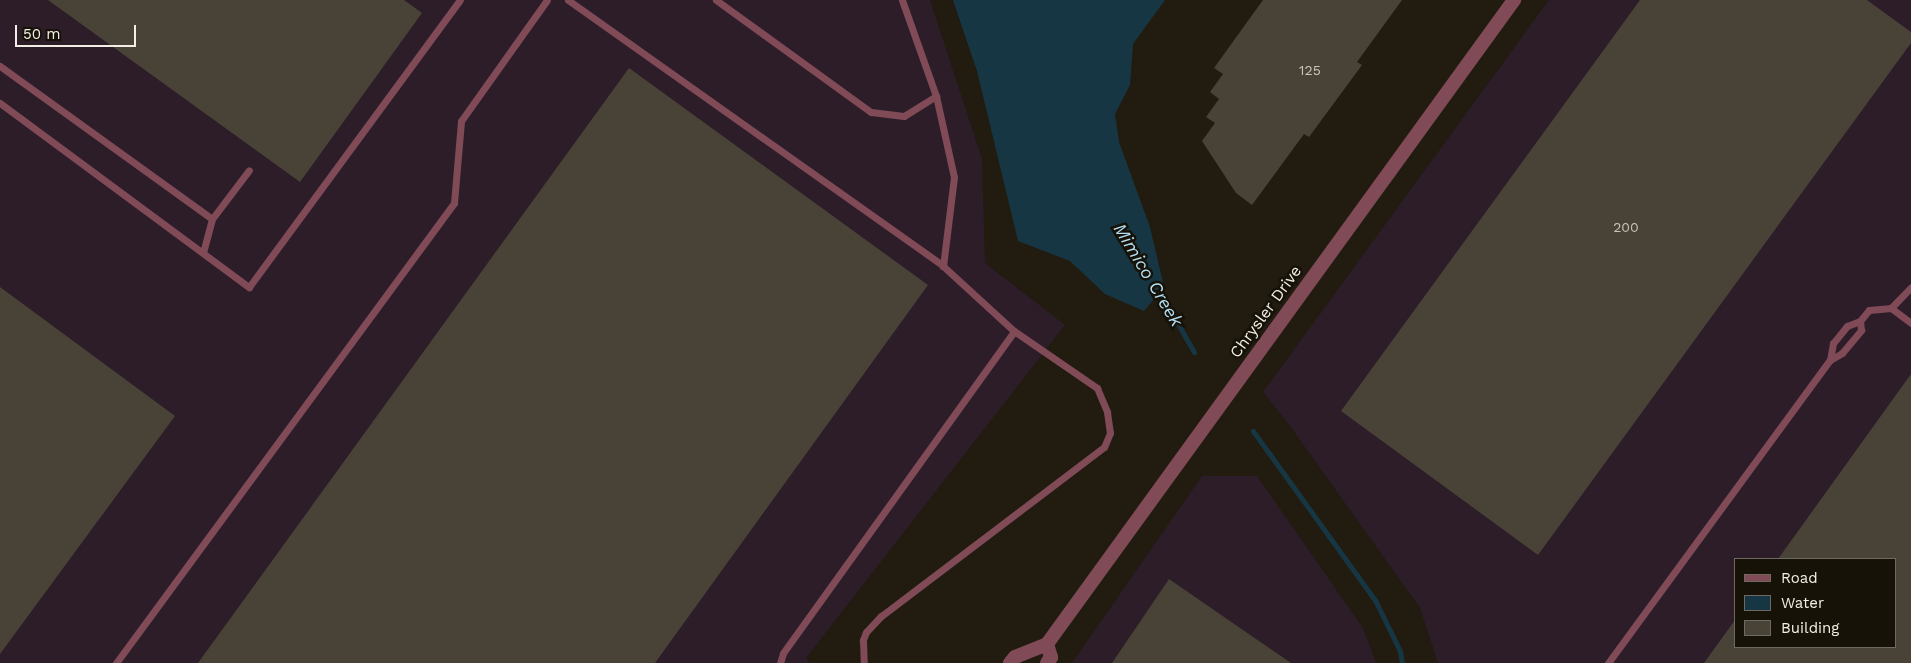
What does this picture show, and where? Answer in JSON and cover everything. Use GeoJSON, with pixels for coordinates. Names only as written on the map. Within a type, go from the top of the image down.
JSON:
{"type":"FeatureCollection","features":[{"type":"Feature","properties":{"kind":"street","name":"Chrysler Drive"},"geometry":{"type":"LineString","coordinates":[[1047,644],[1514,0]]}},
{"type":"Feature","properties":{"kind":"street"},"geometry":{"type":"LineString","coordinates":[[1010,663],[1015,656],[1047,644],[1051,657],[1047,663]]}},
{"type":"Feature","properties":{"kind":"lane"},"geometry":{"type":"LineString","coordinates":[[0,103],[249,287],[460,0]]}},
{"type":"Feature","properties":{"kind":"lane"},"geometry":{"type":"LineString","coordinates":[[116,663],[454,203],[460,121],[547,0]]}},
{"type":"Feature","properties":{"kind":"lane"},"geometry":{"type":"LineString","coordinates":[[568,0],[943,266],[1014,331],[1097,388],[1107,412],[1110,433],[1104,447],[872,624],[863,640],[864,663]]}},
{"type":"Feature","properties":{"kind":"lane"},"geometry":{"type":"LineString","coordinates":[[716,0],[871,112],[904,116],[936,96]]}},
{"type":"Feature","properties":{"kind":"lane"},"geometry":{"type":"LineString","coordinates":[[902,0],[936,96],[954,177],[943,266]]}},
{"type":"Feature","properties":{"kind":"lane"},"geometry":{"type":"LineString","coordinates":[[0,66],[212,220]]}},
{"type":"Feature","properties":{"kind":"lane"},"geometry":{"type":"LineString","coordinates":[[203,253],[212,220],[249,170]]}},
{"type":"Feature","properties":{"kind":"lane"},"geometry":{"type":"LineString","coordinates":[[1830,360],[1833,343],[1847,326],[1860,321],[1869,310],[1891,308],[1911,287]]}},
{"type":"Feature","properties":{"kind":"lane"},"geometry":{"type":"LineString","coordinates":[[1891,308],[1911,323]]}},
{"type":"Feature","properties":{"kind":"lane"},"geometry":{"type":"LineString","coordinates":[[1608,663],[1830,360],[1842,353],[1861,330],[1860,321]]}},
{"type":"Feature","properties":{"kind":"lane"},"geometry":{"type":"LineString","coordinates":[[780,663],[783,653],[1014,331]]}},
{"type":"Feature","properties":{"kind":"shaded area"},"geometry":{"type":"Polygon","coordinates":[[[0,0],[930,0],[982,159],[985,263],[1065,325],[806,658],[810,663],[0,663],[0,0]]]}},
{"type":"Feature","properties":{"kind":"shaded area"},"geometry":{"type":"Polygon","coordinates":[[[1549,0],[1911,0],[1911,663],[1438,663],[1420,608],[1287,422],[1263,392],[1549,0]]]}},
{"type":"Feature","properties":{"kind":"shaded area"},"geometry":{"type":"Polygon","coordinates":[[[1202,476],[1257,476],[1363,628],[1376,663],[1072,663],[1202,476]]]}},
{"type":"Feature","properties":{"kind":"water"},"geometry":{"type":"Polygon","coordinates":[[[953,0],[1165,0],[1133,44],[1130,85],[1115,114],[1119,142],[1150,227],[1164,287],[1144,311],[1105,294],[1070,261],[1018,241],[977,71],[953,0]]]}},
{"type":"Feature","properties":{"kind":"building"},"geometry":{"type":"Polygon","coordinates":[[[48,0],[404,0],[422,13],[300,182],[48,0]]]}},
{"type":"Feature","properties":{"kind":"building"},"geometry":{"type":"Polygon","coordinates":[[[1263,0],[1402,0],[1357,62],[1362,65],[1309,137],[1304,134],[1252,205],[1236,193],[1202,141],[1215,123],[1206,117],[1219,99],[1210,92],[1223,74],[1214,68],[1263,0]]]}},
{"type":"Feature","properties":{"kind":"building"},"geometry":{"type":"Polygon","coordinates":[[[1640,0],[1867,0],[1911,32],[1911,43],[1538,555],[1341,411],[1640,0]]]}},
{"type":"Feature","properties":{"kind":"building"},"geometry":{"type":"Polygon","coordinates":[[[629,68],[928,285],[655,663],[198,663],[629,68]]]}},
{"type":"Feature","properties":{"kind":"building"},"geometry":{"type":"Polygon","coordinates":[[[0,287],[175,416],[0,654],[0,287]]]}},
{"type":"Feature","properties":{"kind":"building"},"geometry":{"type":"Polygon","coordinates":[[[1911,374],[1911,663],[1704,663],[1734,621],[1734,648],[1896,648],[1896,558],[1779,558],[1911,374]]]}},
{"type":"Feature","properties":{"kind":"building"},"geometry":{"type":"Polygon","coordinates":[[[1169,579],[1291,663],[1112,663],[1169,579]]]}},
{"type":"Feature","properties":{"kind":"waterway","name":"Mimico Creek"},"geometry":{"type":"LineString","coordinates":[[1157,287],[1194,352]]}},
{"type":"Feature","properties":{"kind":"waterway","name":"Mimico Creek"},"geometry":{"type":"LineString","coordinates":[[1253,431],[1375,600],[1400,651],[1402,663]]}}]}
